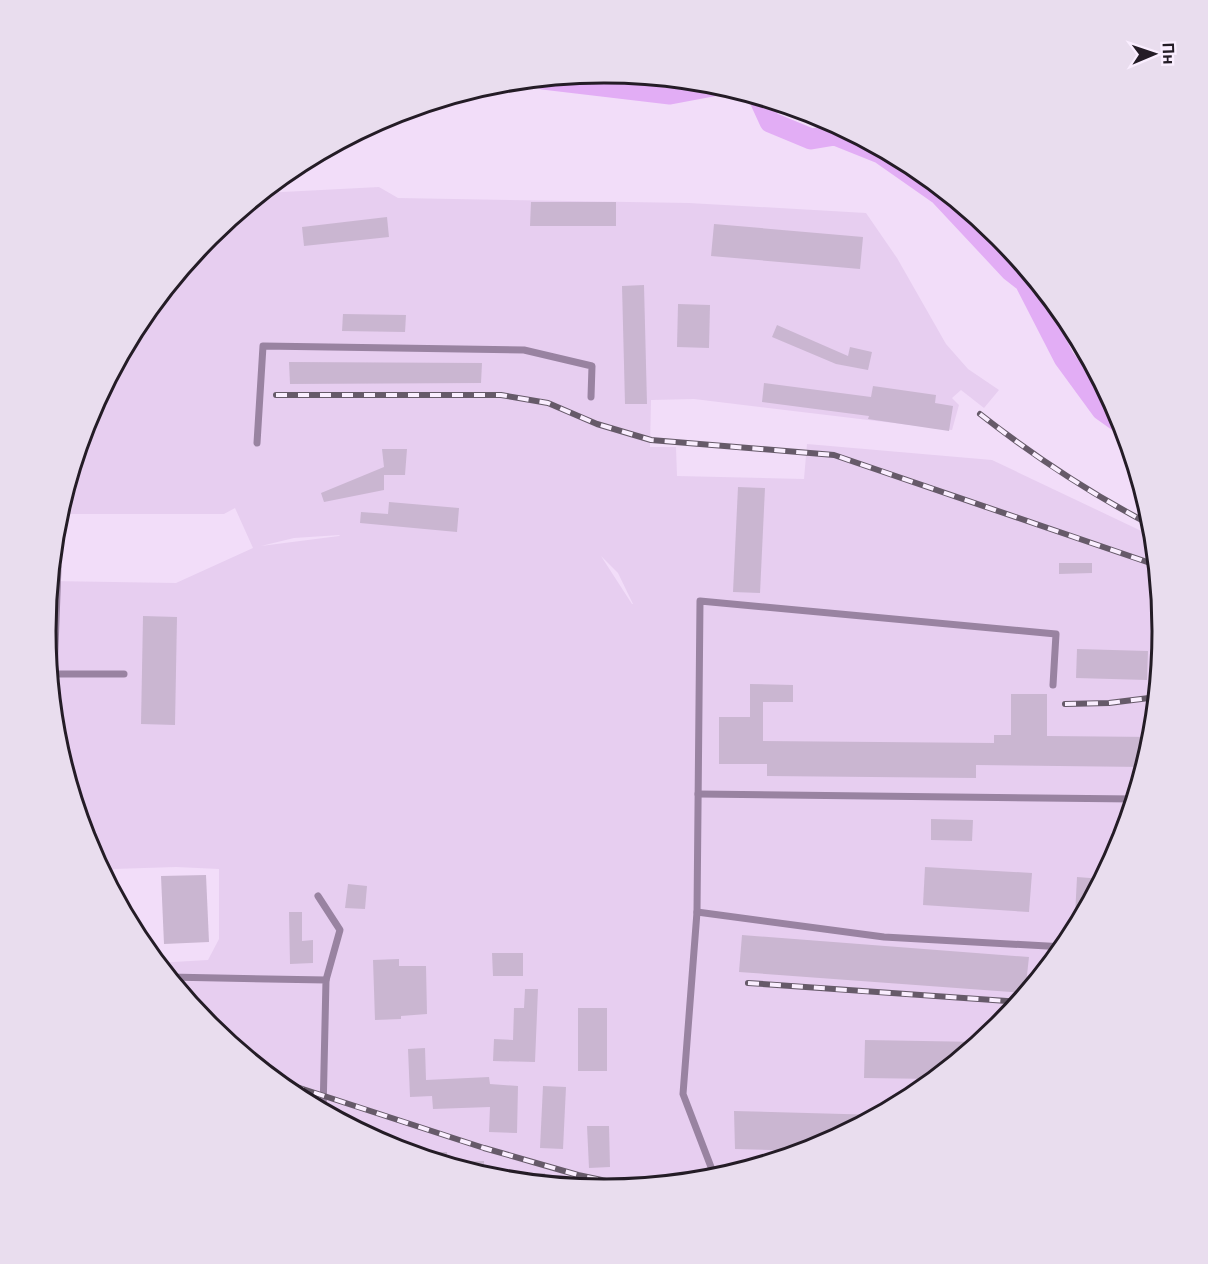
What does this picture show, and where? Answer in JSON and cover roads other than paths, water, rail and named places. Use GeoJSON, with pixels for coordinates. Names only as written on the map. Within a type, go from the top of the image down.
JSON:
{"type":"FeatureCollection","features":[{"type":"Feature","properties":{"kind":"lane"},"geometry":{"type":"LineString","coordinates":[[258,443],[263,346],[524,350],[592,366],[591,397]]}},
{"type":"Feature","properties":{"kind":"lane"},"geometry":{"type":"LineString","coordinates":[[711,1170],[683,1095],[697,912],[700,602],[1056,634],[1053,685]]}},
{"type":"Feature","properties":{"kind":"lane"},"geometry":{"type":"LineString","coordinates":[[58,674],[124,674]]}},
{"type":"Feature","properties":{"kind":"lane"},"geometry":{"type":"LineString","coordinates":[[698,794],[1126,799]]}},
{"type":"Feature","properties":{"kind":"lane"},"geometry":{"type":"LineString","coordinates":[[318,896],[340,930],[326,980],[323,1103]]}},
{"type":"Feature","properties":{"kind":"lane"},"geometry":{"type":"LineString","coordinates":[[697,912],[884,937],[1053,946]]}},
{"type":"Feature","properties":{"kind":"lane"},"geometry":{"type":"LineString","coordinates":[[178,977],[326,980]]}},
{"type":"Feature","properties":{"kind":"waterway"},"geometry":{"type":"LineString","coordinates":[[586,84],[670,94],[690,90]]}},
{"type":"Feature","properties":{"kind":"waterway"},"geometry":{"type":"LineString","coordinates":[[763,108],[770,122],[811,139],[835,135],[843,138]]}},
{"type":"Feature","properties":{"kind":"waterway"},"geometry":{"type":"LineString","coordinates":[[955,211],[1011,271],[1025,282],[1064,358],[1102,410],[1107,414]]}},
{"type":"Feature","properties":{"kind":"railway"},"geometry":{"type":"LineString","coordinates":[[276,395],[501,395],[548,403],[597,424],[651,440],[834,455],[1148,562]]}},
{"type":"Feature","properties":{"kind":"railway"},"geometry":{"type":"LineString","coordinates":[[980,414],[1064,474],[1141,519]]}},
{"type":"Feature","properties":{"kind":"railway"},"geometry":{"type":"LineString","coordinates":[[1065,704],[1109,703],[1148,698]]}},
{"type":"Feature","properties":{"kind":"railway"},"geometry":{"type":"LineString","coordinates":[[748,983],[1009,1001]]}},
{"type":"Feature","properties":{"kind":"railway"},"geometry":{"type":"LineString","coordinates":[[298,1088],[484,1148],[601,1180]]}}]}
